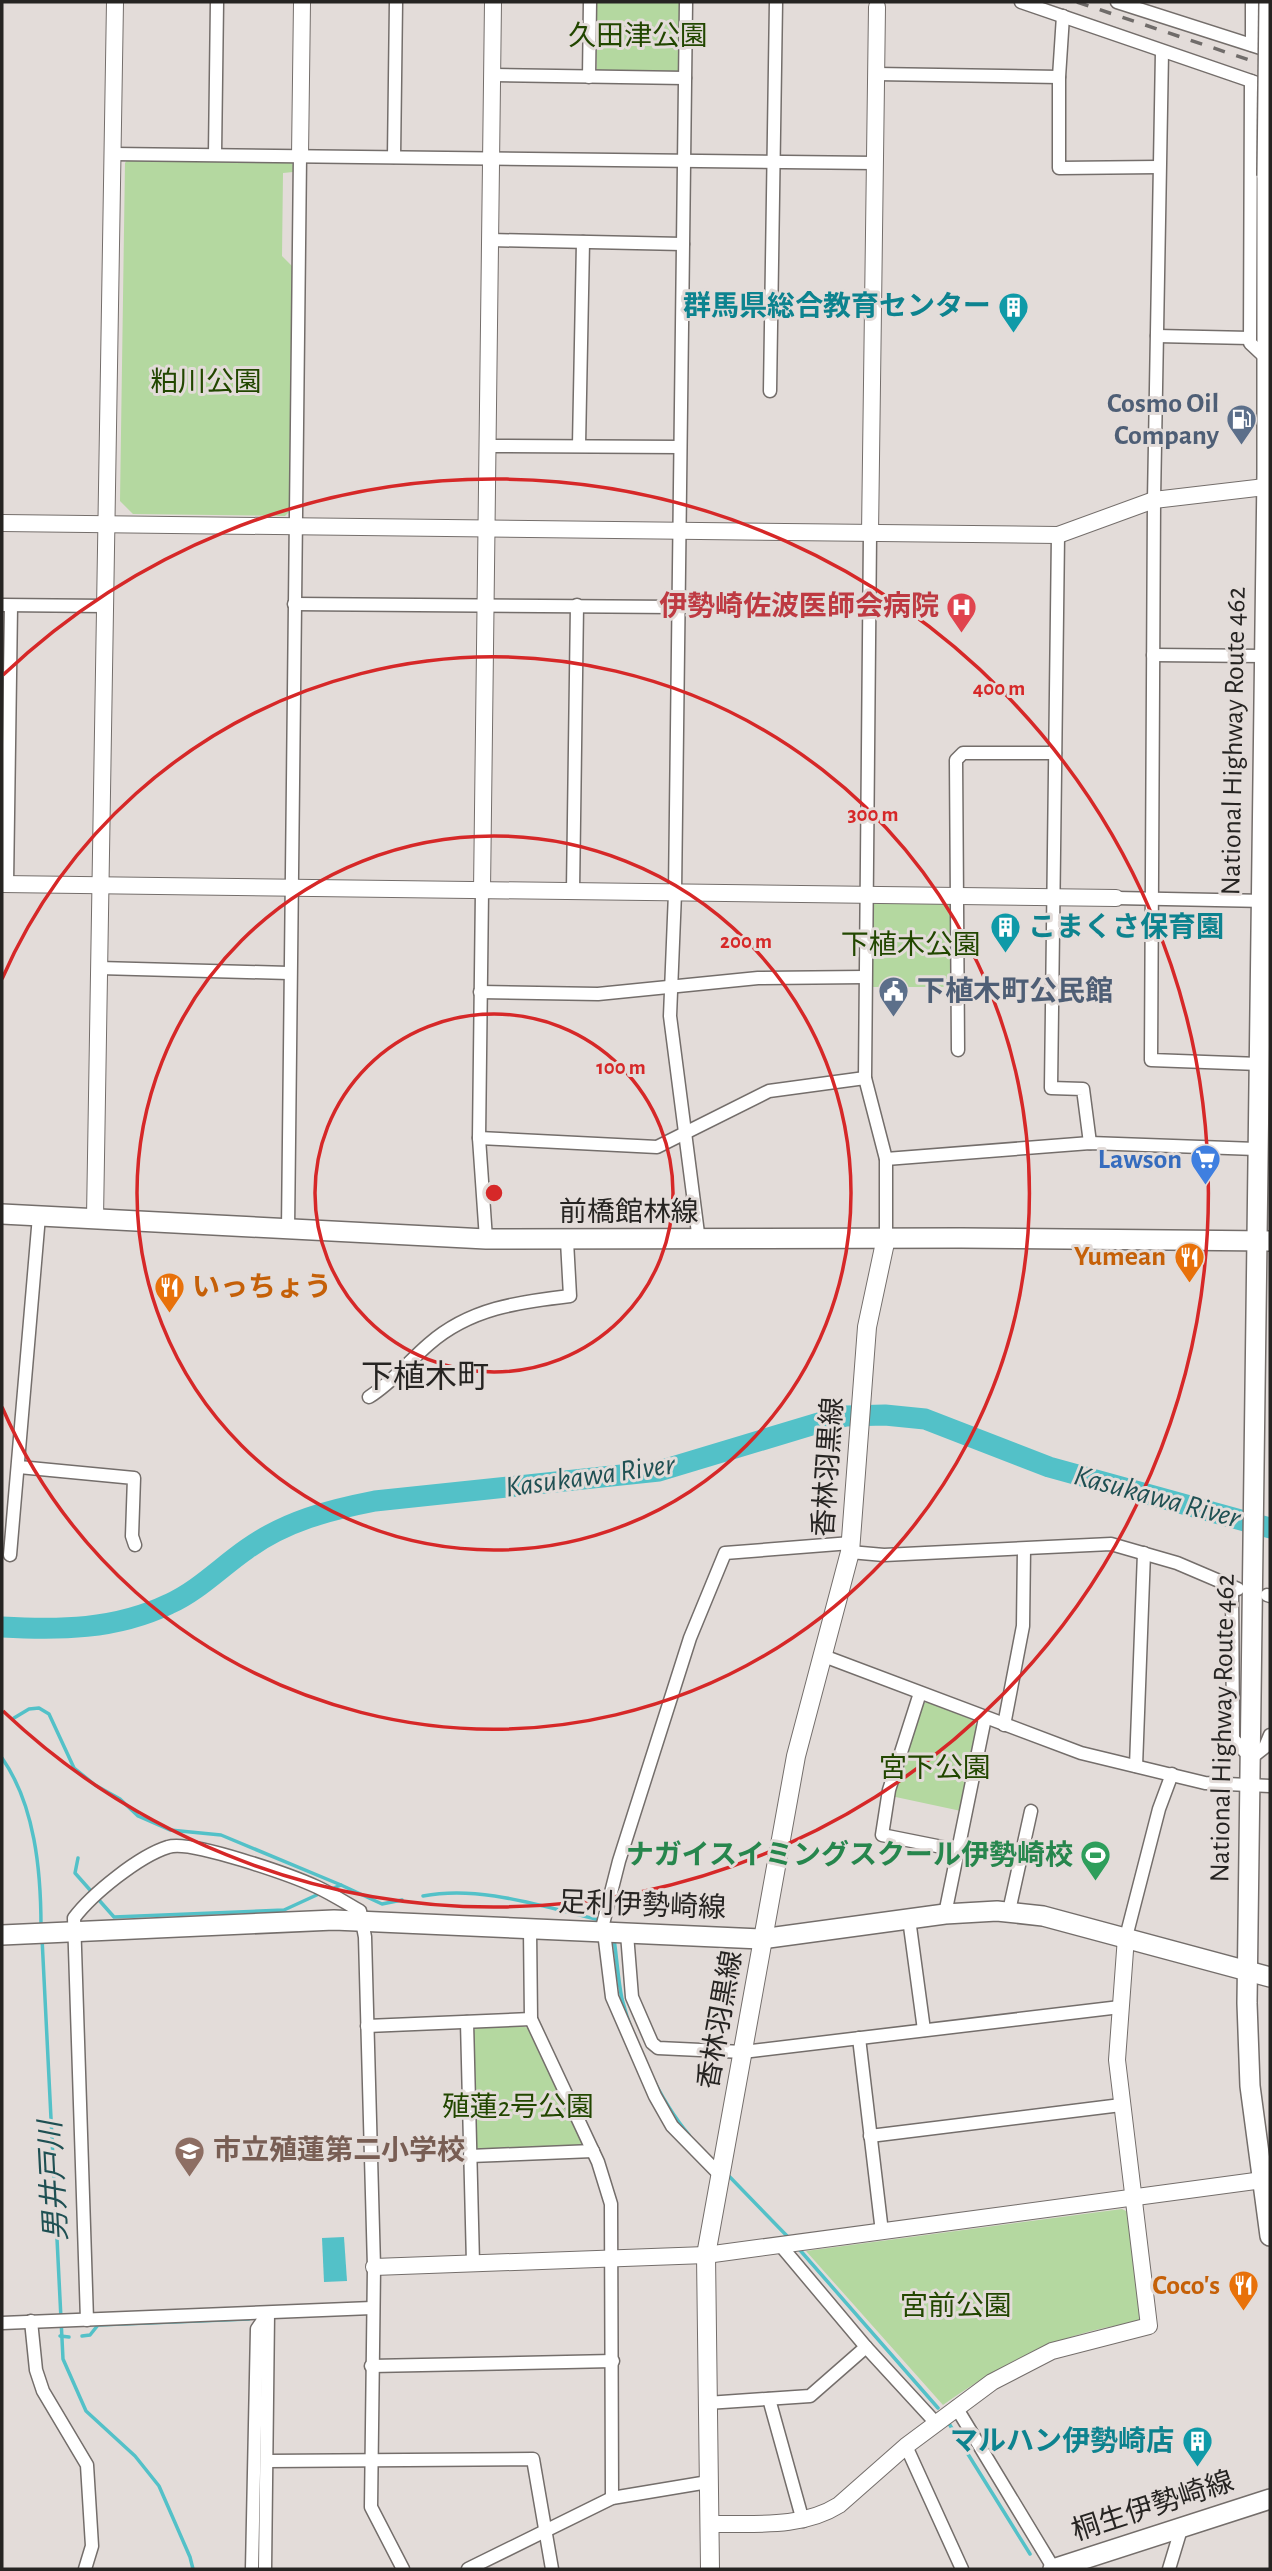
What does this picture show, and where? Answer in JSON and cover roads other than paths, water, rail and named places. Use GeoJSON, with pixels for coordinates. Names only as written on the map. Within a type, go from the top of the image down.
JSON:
{"type":"FeatureCollection","features":[{"type":"Feature","properties":{"kind":"main road","name":"National Highway Route 462"},"geometry":{"type":"LineString","coordinates":[[1269,2],[1268,485],[1264,656],[1267,710],[1265,901],[1259,1064],[1264,1086],[1256,1149],[1263,1184],[1263,1241],[1254,1478],[1248,1971],[1250,2086],[1266,2180],[1270,2235]]}},
{"type":"Feature","properties":{"kind":"main road","name":"前橋館林線"},"geometry":{"type":"LineString","coordinates":[[2,1214],[486,1240],[886,1238],[1263,1241]]}},
{"type":"Feature","properties":{"kind":"main road","name":"香林羽黒線"},"geometry":{"type":"LineString","coordinates":[[710,2569],[706,2255],[796,1756],[850,1548],[867,1327],[886,1238]]}},
{"type":"Feature","properties":{"kind":"main road","name":"足利伊勢崎線"},"geometry":{"type":"LineString","coordinates":[[2,1935],[299,1920],[530,1930],[612,1929],[761,1939],[945,1914],[1009,1911],[1043,1916],[1270,1977]]}},
{"type":"Feature","properties":{"kind":"main road","name":"桐生伊勢崎線"},"geometry":{"type":"LineString","coordinates":[[1053,2569],[1270,2499]]}},
{"type":"Feature","properties":{"kind":"street"},"geometry":{"type":"LineString","coordinates":[[95,1218],[115,2]]}},
{"type":"Feature","properties":{"kind":"street"},"geometry":{"type":"LineString","coordinates":[[215,155],[217,2]]}},
{"type":"Feature","properties":{"kind":"street"},"geometry":{"type":"LineString","coordinates":[[288,1230],[302,2]]}},
{"type":"Feature","properties":{"kind":"street"},"geometry":{"type":"LineString","coordinates":[[394,157],[396,2]]}},
{"type":"Feature","properties":{"kind":"street"},"geometry":{"type":"LineString","coordinates":[[486,1240],[479,1138],[493,2]]}},
{"type":"Feature","properties":{"kind":"street"},"geometry":{"type":"LineString","coordinates":[[589,77],[590,2]]}},
{"type":"Feature","properties":{"kind":"street"},"geometry":{"type":"LineString","coordinates":[[686,2],[675,892],[670,1016],[699,1241]]}},
{"type":"Feature","properties":{"kind":"street"},"geometry":{"type":"LineString","coordinates":[[770,391],[775,2]]}},
{"type":"Feature","properties":{"kind":"street"},"geometry":{"type":"LineString","coordinates":[[1021,2],[1270,87]]}},
{"type":"Feature","properties":{"kind":"street"},"geometry":{"type":"LineString","coordinates":[[1117,2],[1270,51]]}},
{"type":"Feature","properties":{"kind":"street"},"geometry":{"type":"LineString","coordinates":[[1252,2],[1252,45]]}},
{"type":"Feature","properties":{"kind":"street"},"geometry":{"type":"LineString","coordinates":[[877,4],[865,1078],[886,1158],[886,1238]]}},
{"type":"Feature","properties":{"kind":"street"},"geometry":{"type":"LineString","coordinates":[[1063,16],[1059,77],[1059,168],[1158,167]]}},
{"type":"Feature","properties":{"kind":"street"},"geometry":{"type":"LineString","coordinates":[[1161,52],[1154,499],[1151,1060],[1259,1064]]}},
{"type":"Feature","properties":{"kind":"street"},"geometry":{"type":"LineString","coordinates":[[876,74],[1059,77]]}},
{"type":"Feature","properties":{"kind":"street"},"geometry":{"type":"LineString","coordinates":[[493,75],[685,78]]}},
{"type":"Feature","properties":{"kind":"street"},"geometry":{"type":"LineString","coordinates":[[1251,81],[1250,344],[1268,356]]}},
{"type":"Feature","properties":{"kind":"street"},"geometry":{"type":"LineString","coordinates":[[113,154],[875,163]]}},
{"type":"Feature","properties":{"kind":"street"},"geometry":{"type":"LineString","coordinates":[[490,240],[684,244]]}},
{"type":"Feature","properties":{"kind":"street"},"geometry":{"type":"LineString","coordinates":[[579,445],[583,242]]}},
{"type":"Feature","properties":{"kind":"street"},"geometry":{"type":"LineString","coordinates":[[1157,336],[1250,338]]}},
{"type":"Feature","properties":{"kind":"street"},"geometry":{"type":"LineString","coordinates":[[488,446],[680,447]]}},
{"type":"Feature","properties":{"kind":"street"},"geometry":{"type":"LineString","coordinates":[[2,523],[1058,536],[1154,499],[1268,485]]}},
{"type":"Feature","properties":{"kind":"street"},"geometry":{"type":"LineString","coordinates":[[1058,536],[1051,1088],[1083,1090],[1090,1143]]}},
{"type":"Feature","properties":{"kind":"street"},"geometry":{"type":"LineString","coordinates":[[294,604],[677,607]]}},
{"type":"Feature","properties":{"kind":"street"},"geometry":{"type":"LineString","coordinates":[[573,891],[577,605]]}},
{"type":"Feature","properties":{"kind":"street"},"geometry":{"type":"LineString","coordinates":[[106,606],[7,606],[4,884],[1265,901]]}},
{"type":"Feature","properties":{"kind":"street"},"geometry":{"type":"LineString","coordinates":[[1153,655],[1264,656]]}},
{"type":"Feature","properties":{"kind":"street"},"geometry":{"type":"LineString","coordinates":[[958,1050],[956,760],[962,753],[1055,753]]}},
{"type":"Feature","properties":{"kind":"street"},"geometry":{"type":"LineString","coordinates":[[99,968],[289,973]]}},
{"type":"Feature","properties":{"kind":"street"},"geometry":{"type":"LineString","coordinates":[[480,992],[598,994],[758,978],[865,977]]}},
{"type":"Feature","properties":{"kind":"street"},"geometry":{"type":"LineString","coordinates":[[479,1138],[657,1147],[769,1091],[865,1078]]}},
{"type":"Feature","properties":{"kind":"street"},"geometry":{"type":"LineString","coordinates":[[886,1158],[1090,1143],[1256,1149]]}},
{"type":"Feature","properties":{"kind":"street"},"geometry":{"type":"LineString","coordinates":[[10,1555],[39,1216]]}},
{"type":"Feature","properties":{"kind":"street"},"geometry":{"type":"LineString","coordinates":[[369,1397],[394,1380],[430,1343],[479,1312],[517,1302],[570,1296],[567,1241]]}},
{"type":"Feature","properties":{"kind":"street"},"geometry":{"type":"LineString","coordinates":[[19,1467],[134,1478],[132,1536],[135,1545]]}},
{"type":"Feature","properties":{"kind":"street"},"geometry":{"type":"LineString","coordinates":[[722,2171],[672,2126],[654,2096],[612,1997],[612,1929],[619,1861],[690,1638],[725,1553],[850,1548],[884,1555],[1111,1544],[1177,1563],[1235,1588],[1231,1731],[1236,1743],[1251,1758],[1265,1747],[1270,1735]]}},
{"type":"Feature","properties":{"kind":"street"},"geometry":{"type":"LineString","coordinates":[[1004,1725],[1023,1626],[1024,1549]]}},
{"type":"Feature","properties":{"kind":"street"},"geometry":{"type":"LineString","coordinates":[[1136,1766],[1144,1553]]}},
{"type":"Feature","properties":{"kind":"street"},"geometry":{"type":"LineString","coordinates":[[821,1655],[1081,1754],[1205,1783],[1270,1786]]}},
{"type":"Feature","properties":{"kind":"street"},"geometry":{"type":"LineString","coordinates":[[920,1693],[889,1790],[882,1835],[957,1850]]}},
{"type":"Feature","properties":{"kind":"street"},"geometry":{"type":"LineString","coordinates":[[945,1914],[985,1718]]}},
{"type":"Feature","properties":{"kind":"street"},"geometry":{"type":"LineString","coordinates":[[709,2524],[803,2521],[824,2515],[935,2422],[992,2382],[1052,2351],[1149,2326],[1117,2060],[1126,1937],[1159,1809],[1172,1774]]}},
{"type":"Feature","properties":{"kind":"street"},"geometry":{"type":"LineString","coordinates":[[1009,1911],[1031,1811]]}},
{"type":"Feature","properties":{"kind":"street"},"geometry":{"type":"LineString","coordinates":[[87,2320],[66,1932],[74,1918],[86,1902],[142,1861],[169,1846],[194,1846],[316,1886],[360,1911],[363,1921],[374,2267],[371,2507],[403,2569]]}},
{"type":"Feature","properties":{"kind":"street"},"geometry":{"type":"LineString","coordinates":[[909,1919],[924,2030]]}},
{"type":"Feature","properties":{"kind":"street"},"geometry":{"type":"LineString","coordinates":[[612,1929],[632,1997],[652,2043],[658,2048],[743,2052],[1120,2007]]}},
{"type":"Feature","properties":{"kind":"street"},"geometry":{"type":"LineString","coordinates":[[530,1930],[531,2020],[593,2151],[611,2204],[612,2498]]}},
{"type":"Feature","properties":{"kind":"street"},"geometry":{"type":"LineString","coordinates":[[367,2026],[531,2020]]}},
{"type":"Feature","properties":{"kind":"street"},"geometry":{"type":"LineString","coordinates":[[467,2022],[473,2263]]}},
{"type":"Feature","properties":{"kind":"street"},"geometry":{"type":"LineString","coordinates":[[859,2038],[882,2232]]}},
{"type":"Feature","properties":{"kind":"street"},"geometry":{"type":"LineString","coordinates":[[870,2136],[1121,2105]]}},
{"type":"Feature","properties":{"kind":"street"},"geometry":{"type":"LineString","coordinates":[[470,2156],[593,2151]]}},
{"type":"Feature","properties":{"kind":"street"},"geometry":{"type":"LineString","coordinates":[[374,2267],[706,2255],[1266,2180]]}},
{"type":"Feature","properties":{"kind":"street"},"geometry":{"type":"LineString","coordinates":[[790,2245],[866,2347],[935,2422]]}},
{"type":"Feature","properties":{"kind":"street"},"geometry":{"type":"LineString","coordinates":[[2,2323],[372,2308]]}},
{"type":"Feature","properties":{"kind":"street"},"geometry":{"type":"LineString","coordinates":[[265,2569],[268,2313]]}},
{"type":"Feature","properties":{"kind":"street"},"geometry":{"type":"LineString","coordinates":[[252,2569],[257,2329],[268,2313]]}},
{"type":"Feature","properties":{"kind":"street"},"geometry":{"type":"LineString","coordinates":[[31,2321],[36,2370],[43,2392],[87,2465],[92,2546],[85,2569]]}},
{"type":"Feature","properties":{"kind":"street"},"geometry":{"type":"LineString","coordinates":[[706,2403],[810,2396],[866,2347]]}},
{"type":"Feature","properties":{"kind":"street"},"geometry":{"type":"LineString","coordinates":[[371,2366],[613,2361]]}},
{"type":"Feature","properties":{"kind":"street"},"geometry":{"type":"LineString","coordinates":[[769,2399],[803,2521]]}},
{"type":"Feature","properties":{"kind":"street"},"geometry":{"type":"LineString","coordinates":[[956,2407],[1053,2569]]}},
{"type":"Feature","properties":{"kind":"street"},"geometry":{"type":"LineString","coordinates":[[906,2446],[962,2569]]}},
{"type":"Feature","properties":{"kind":"street"},"geometry":{"type":"LineString","coordinates":[[268,2461],[533,2459],[552,2569]]}},
{"type":"Feature","properties":{"kind":"street"},"geometry":{"type":"LineString","coordinates":[[468,2569],[612,2498],[708,2482]]}},
{"type":"Feature","properties":{"kind":"street"},"geometry":{"type":"LineString","coordinates":[[1169,2569],[1182,2526]]}},
{"type":"Feature","properties":{"kind":"water"},"geometry":{"type":"Polygon","coordinates":[[[344,2237],[347,2281],[324,2282],[322,2238],[344,2237]]]}},
{"type":"Feature","properties":{"kind":"waterway","name":"Kasukawa River"},"geometry":{"type":"LineString","coordinates":[[2,1627],[66,1628],[107,1623],[149,1613],[190,1592],[262,1539],[308,1518],[341,1508],[375,1501],[659,1471],[846,1416],[885,1415],[925,1419],[1049,1467],[1270,1528]]}},
{"type":"Feature","properties":{"kind":"waterway"},"geometry":{"type":"LineString","coordinates":[[14,1718],[29,1709],[39,1708],[49,1714],[74,1768],[95,1785],[120,1799],[138,1816],[170,1830],[221,1835],[341,1885]]}},
{"type":"Feature","properties":{"kind":"waterway","name":"男井戸川"},"geometry":{"type":"LineString","coordinates":[[2,1758],[13,1776],[29,1817],[40,1884],[41,1927]]}},
{"type":"Feature","properties":{"kind":"waterway"},"geometry":{"type":"LineString","coordinates":[[78,1858],[75,1873],[114,1917],[284,1910],[321,1893]]}},
{"type":"Feature","properties":{"kind":"waterway"},"geometry":{"type":"LineString","coordinates":[[331,1889],[341,1885],[382,1904],[402,1900]]}},
{"type":"Feature","properties":{"kind":"waterway"},"geometry":{"type":"LineString","coordinates":[[423,1896],[445,1893],[490,1895],[600,1920]]}},
{"type":"Feature","properties":{"kind":"waterway","name":"男井戸川"},"geometry":{"type":"LineString","coordinates":[[42,1938],[63,2359],[86,2411],[135,2456],[159,2486],[193,2569]]}},
{"type":"Feature","properties":{"kind":"waterway"},"geometry":{"type":"LineString","coordinates":[[614,1939],[619,1984],[633,2034],[658,2088],[689,2135]]}},
{"type":"Feature","properties":{"kind":"waterway"},"geometry":{"type":"LineString","coordinates":[[726,2173],[789,2238]]}},
{"type":"Feature","properties":{"kind":"waterway"},"geometry":{"type":"LineString","coordinates":[[799,2249],[938,2408]]}},
{"type":"Feature","properties":{"kind":"waterway"},"geometry":{"type":"LineString","coordinates":[[82,2336],[90,2335],[98,2325],[249,2319]]}},
{"type":"Feature","properties":{"kind":"waterway"},"geometry":{"type":"LineString","coordinates":[[60,2336],[69,2337]]}},
{"type":"Feature","properties":{"kind":"waterway"},"geometry":{"type":"LineString","coordinates":[[948,2422],[1030,2554]]}},
{"type":"Feature","properties":{"kind":"railway"},"geometry":{"type":"LineString","coordinates":[[1077,2],[1270,67]]}},
{"type":"Feature","properties":{"kind":"place","name":"群馬県総合教育センター"},"geometry":{"type":"Point","coordinates":[1014,334]}},
{"type":"Feature","properties":{"kind":"place","name":"Cosmo Oil Company"},"geometry":{"type":"Point","coordinates":[1242,447]}},
{"type":"Feature","properties":{"kind":"place","name":"伊勢崎佐波医師会病院"},"geometry":{"type":"Point","coordinates":[962,634]}},
{"type":"Feature","properties":{"kind":"place","name":"こまくさ保育園"},"geometry":{"type":"Point","coordinates":[1005,955]}},
{"type":"Feature","properties":{"kind":"place","name":"下植木町公民館"},"geometry":{"type":"Point","coordinates":[894,1019]}},
{"type":"Feature","properties":{"kind":"place","name":"Lawson"},"geometry":{"type":"Point","coordinates":[1205,1187]}},
{"type":"Feature","properties":{"kind":"place","name":"Yumean"},"geometry":{"type":"Point","coordinates":[1189,1284]}},
{"type":"Feature","properties":{"kind":"place","name":"いっちょう"},"geometry":{"type":"Point","coordinates":[169,1315]}},
{"type":"Feature","properties":{"kind":"place","name":"ナガイスイミングスクール伊勢崎校"},"geometry":{"type":"Point","coordinates":[1096,1883]}},
{"type":"Feature","properties":{"kind":"place","name":"市立殖蓮第二小学校"},"geometry":{"type":"Point","coordinates":[190,2178]}},
{"type":"Feature","properties":{"kind":"place","name":"Coco's"},"geometry":{"type":"Point","coordinates":[1243,2313]}},
{"type":"Feature","properties":{"kind":"place","name":"マルハン伊勢崎店"},"geometry":{"type":"Point","coordinates":[1197,2469]}},
{"type":"Feature","properties":{"kind":"district","name":"下植木町"},"geometry":{"type":"Point","coordinates":[425,1377]}},
{"type":"Feature","properties":{"kind":"park label","name":"久田津公園"},"geometry":{"type":"Point","coordinates":[638,37]}},
{"type":"Feature","properties":{"kind":"park label","name":"粕川公園"},"geometry":{"type":"Point","coordinates":[206,383]}},
{"type":"Feature","properties":{"kind":"park label","name":"下植木公園"},"geometry":{"type":"Point","coordinates":[911,946]}},
{"type":"Feature","properties":{"kind":"park label","name":"宮下公園"},"geometry":{"type":"Point","coordinates":[935,1769]}},
{"type":"Feature","properties":{"kind":"park label","name":"殖蓮2号公園"},"geometry":{"type":"Point","coordinates":[518,2108]}},
{"type":"Feature","properties":{"kind":"park label","name":"宮前公園"},"geometry":{"type":"Point","coordinates":[956,2307]}}]}
